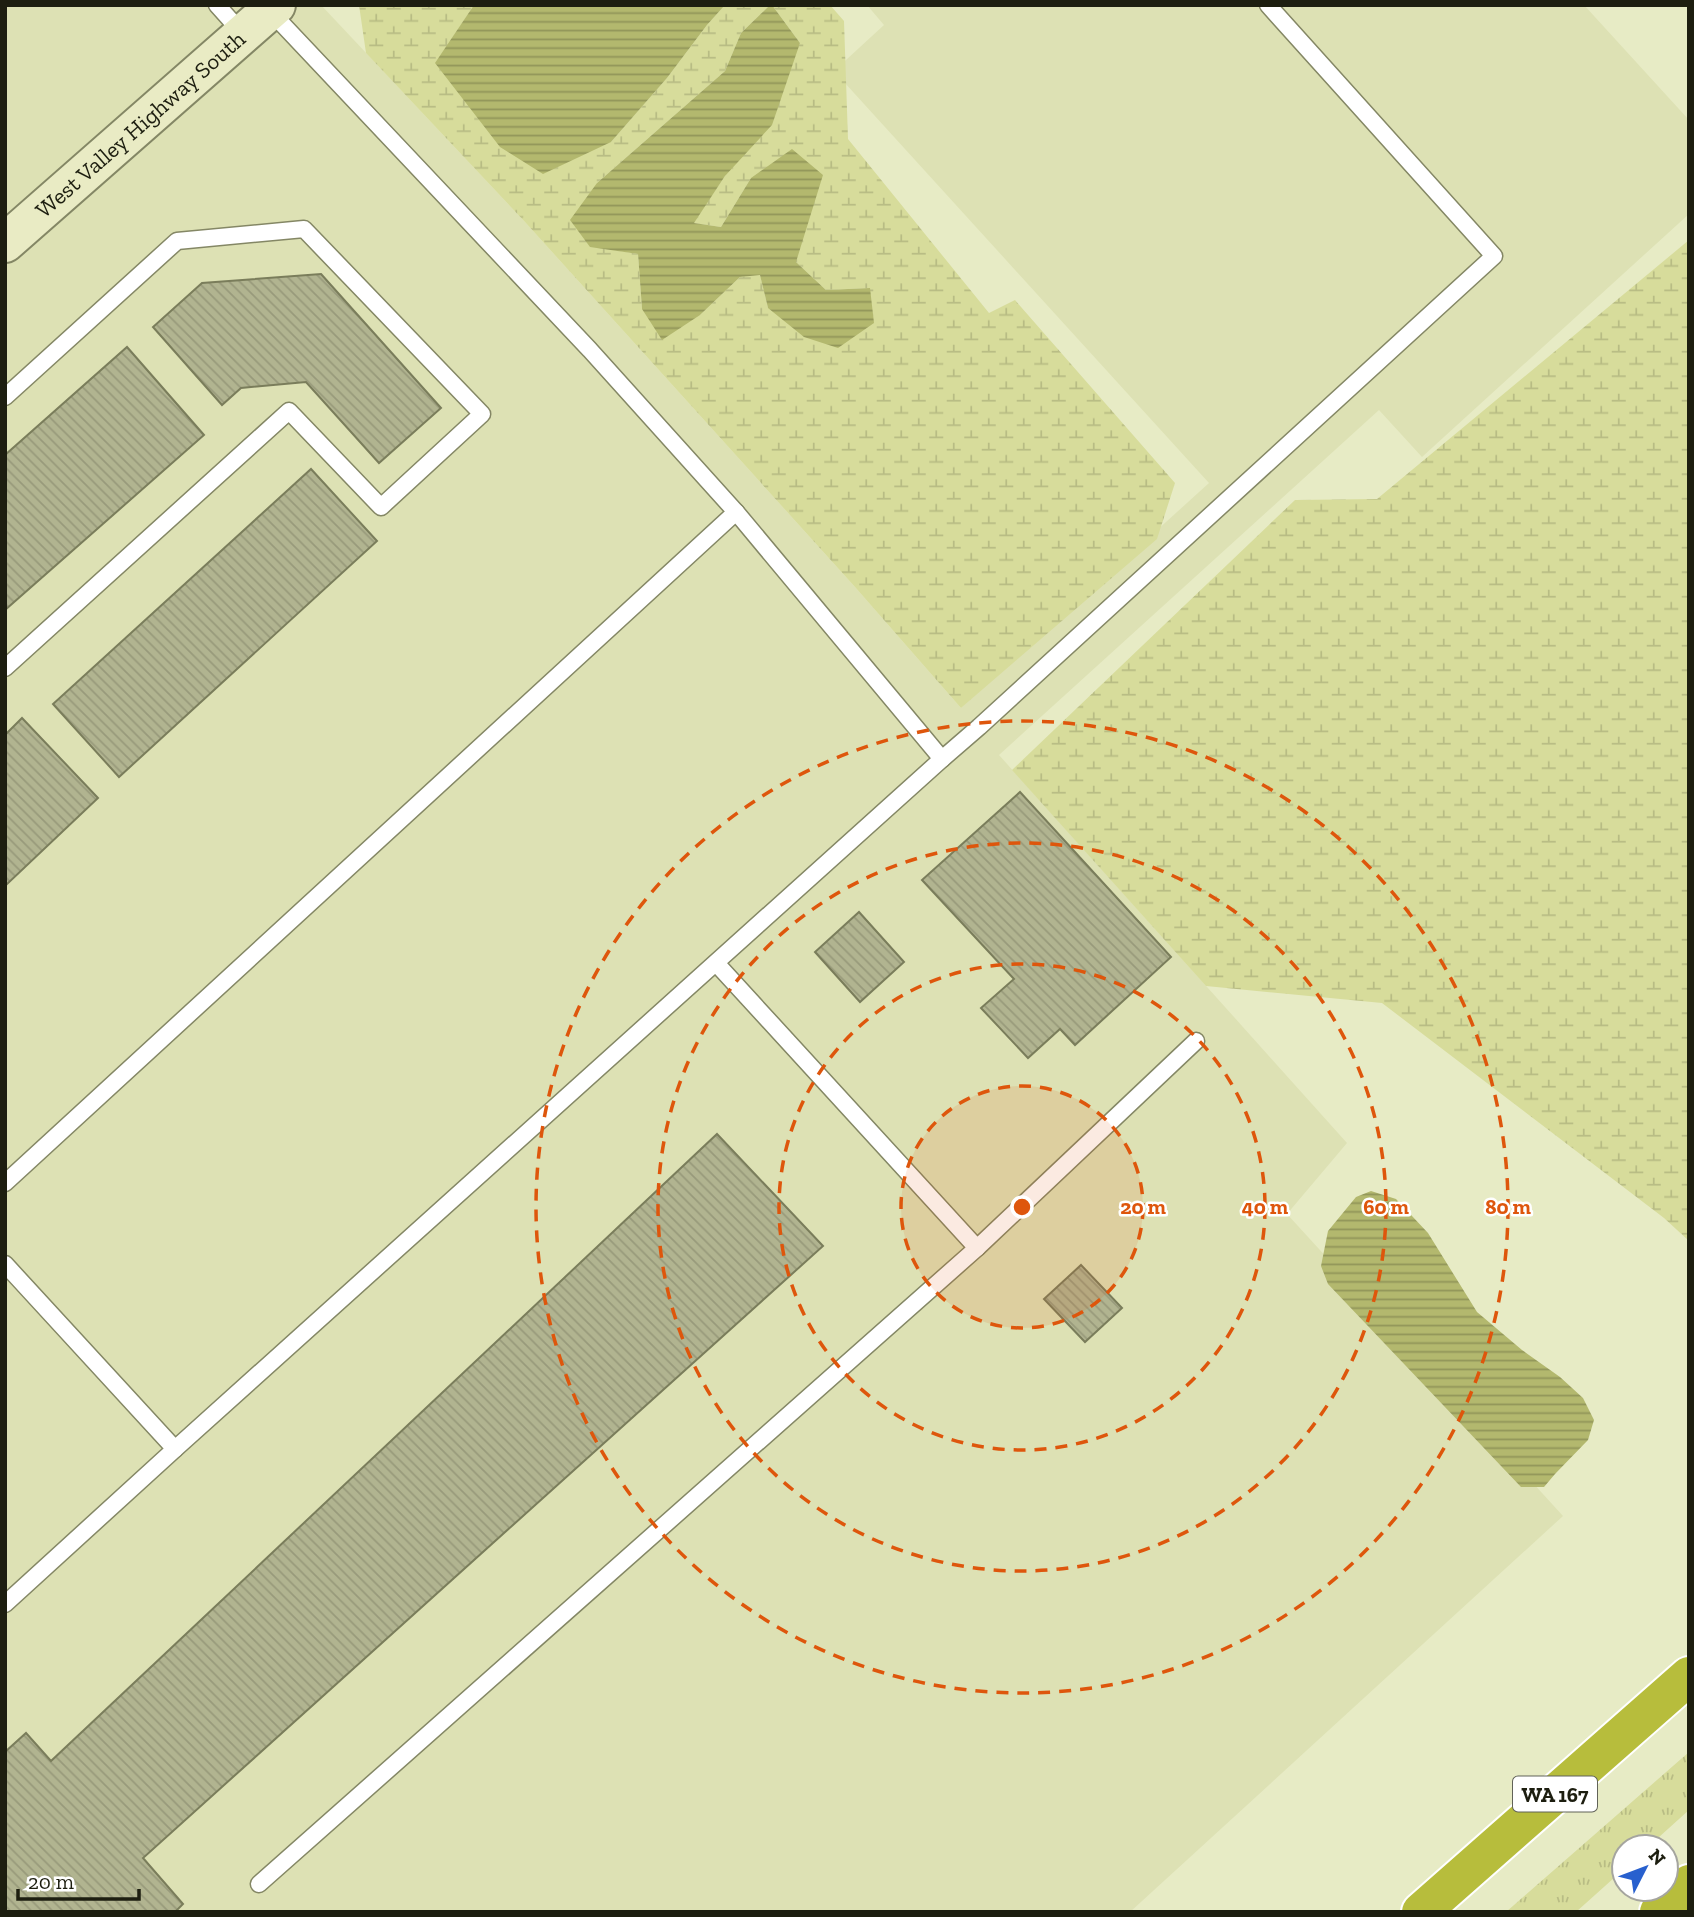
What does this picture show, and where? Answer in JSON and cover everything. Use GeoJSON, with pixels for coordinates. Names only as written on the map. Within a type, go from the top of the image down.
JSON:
{"type":"FeatureCollection","features":[{"type":"Feature","properties":{"kind":"highway","name":"WA 167"},"geometry":{"type":"LineString","coordinates":[[1421,1912],[1689,1676]]}},
{"type":"Feature","properties":{"kind":"highway"},"geometry":{"type":"LineString","coordinates":[[1659,1912],[1689,1884]]}},
{"type":"Feature","properties":{"kind":"main road","name":"West Valley Highway South"},"geometry":{"type":"LineString","coordinates":[[5,243],[263,17]]}},
{"type":"Feature","properties":{"kind":"lane"},"geometry":{"type":"LineString","coordinates":[[217,5],[263,17],[590,350],[736,512],[942,759]]}},
{"type":"Feature","properties":{"kind":"lane"},"geometry":{"type":"LineString","coordinates":[[5,1604],[989,718],[1494,256],[1268,5]]}},
{"type":"Feature","properties":{"kind":"lane"},"geometry":{"type":"LineString","coordinates":[[5,397],[177,241],[304,229],[482,414],[381,507],[289,411],[5,668]]}},
{"type":"Feature","properties":{"kind":"lane"},"geometry":{"type":"LineString","coordinates":[[5,1183],[736,512]]}},
{"type":"Feature","properties":{"kind":"lane"},"geometry":{"type":"LineString","coordinates":[[716,963],[977,1248]]}},
{"type":"Feature","properties":{"kind":"lane"},"geometry":{"type":"LineString","coordinates":[[259,1884],[977,1248],[1196,1041]]}},
{"type":"Feature","properties":{"kind":"lane"},"geometry":{"type":"LineString","coordinates":[[5,1264],[175,1449]]}},
{"type":"Feature","properties":{"kind":"shaded area"},"geometry":{"type":"Polygon","coordinates":[[[5,5],[321,5],[525,222],[961,708],[1209,483],[834,71],[884,25],[867,5],[1584,5],[1689,120],[1689,214],[1422,457],[1379,410],[999,755],[1347,1143],[1287,1214],[1563,1516],[1130,1912],[5,1912],[5,5]]]}},
{"type":"Feature","properties":{"kind":"shaded area"},"geometry":{"type":"Polygon","coordinates":[[[474,5],[725,5],[667,78],[611,142],[543,174],[500,147],[435,63],[474,5]]]}},
{"type":"Feature","properties":{"kind":"shaded area"},"geometry":{"type":"Polygon","coordinates":[[[770,5],[800,43],[772,125],[725,176],[694,223],[721,227],[751,178],[792,149],[823,175],[796,262],[826,290],[870,288],[874,323],[838,348],[804,337],[768,308],[760,275],[740,277],[700,315],[662,340],[642,309],[638,254],[590,247],[570,220],[597,183],[725,71],[741,33],[770,5]]]}},
{"type":"Feature","properties":{"kind":"shaded area"},"geometry":{"type":"Polygon","coordinates":[[[1371,1191],[1396,1199],[1428,1233],[1477,1312],[1583,1398],[1594,1420],[1588,1440],[1544,1487],[1521,1487],[1328,1284],[1321,1266],[1328,1231],[1356,1197],[1371,1191]]]}},
{"type":"Feature","properties":{"kind":"green space"},"geometry":{"type":"Polygon","coordinates":[[[359,5],[474,5],[436,63],[611,142],[667,78],[725,5],[770,5],[741,33],[725,71],[597,183],[590,246],[638,254],[642,309],[700,315],[740,277],[760,274],[768,308],[870,288],[826,290],[796,262],[751,178],[721,227],[693,223],[725,176],[800,43],[772,5],[830,5],[844,21],[848,139],[989,313],[1015,300],[1175,483],[1157,539],[961,708],[525,222],[366,53],[359,5]]]}},
{"type":"Feature","properties":{"kind":"green space"},"geometry":{"type":"Polygon","coordinates":[[[1689,240],[1689,1241],[1664,1218],[1382,1003],[1206,986],[1012,770],[1295,500],[1377,499],[1689,240]]]}},
{"type":"Feature","properties":{"kind":"green space"},"geometry":{"type":"Polygon","coordinates":[[[1689,1752],[1689,1810],[1664,1833],[1610,1833],[1610,1882],[1576,1912],[1506,1912],[1689,1752]]]}},
{"type":"Feature","properties":{"kind":"building"},"geometry":{"type":"Polygon","coordinates":[[[321,274],[441,408],[379,463],[306,382],[241,388],[222,405],[153,327],[202,283],[321,274]]]}},
{"type":"Feature","properties":{"kind":"building"},"geometry":{"type":"Polygon","coordinates":[[[127,347],[204,435],[5,610],[5,455],[127,347]]]}},
{"type":"Feature","properties":{"kind":"building"},"geometry":{"type":"Polygon","coordinates":[[[311,469],[377,541],[119,777],[53,704],[311,469]]]}},
{"type":"Feature","properties":{"kind":"building"},"geometry":{"type":"Polygon","coordinates":[[[22,718],[98,798],[5,886],[5,735],[22,718]]]}},
{"type":"Feature","properties":{"kind":"building"},"geometry":{"type":"Polygon","coordinates":[[[1020,792],[1171,957],[1075,1045],[1060,1029],[1028,1058],[981,1008],[1014,979],[922,880],[1020,792]]]}},
{"type":"Feature","properties":{"kind":"building"},"geometry":{"type":"Polygon","coordinates":[[[859,912],[904,962],[860,1002],[815,952],[859,912]]]}},
{"type":"Feature","properties":{"kind":"building"},"geometry":{"type":"Polygon","coordinates":[[[717,1134],[823,1246],[143,1858],[183,1904],[175,1912],[5,1912],[5,1752],[26,1733],[51,1761],[717,1134]]]}},
{"type":"Feature","properties":{"kind":"building"},"geometry":{"type":"Polygon","coordinates":[[[1081,1265],[1122,1308],[1085,1342],[1044,1299],[1081,1265]]]}}]}
